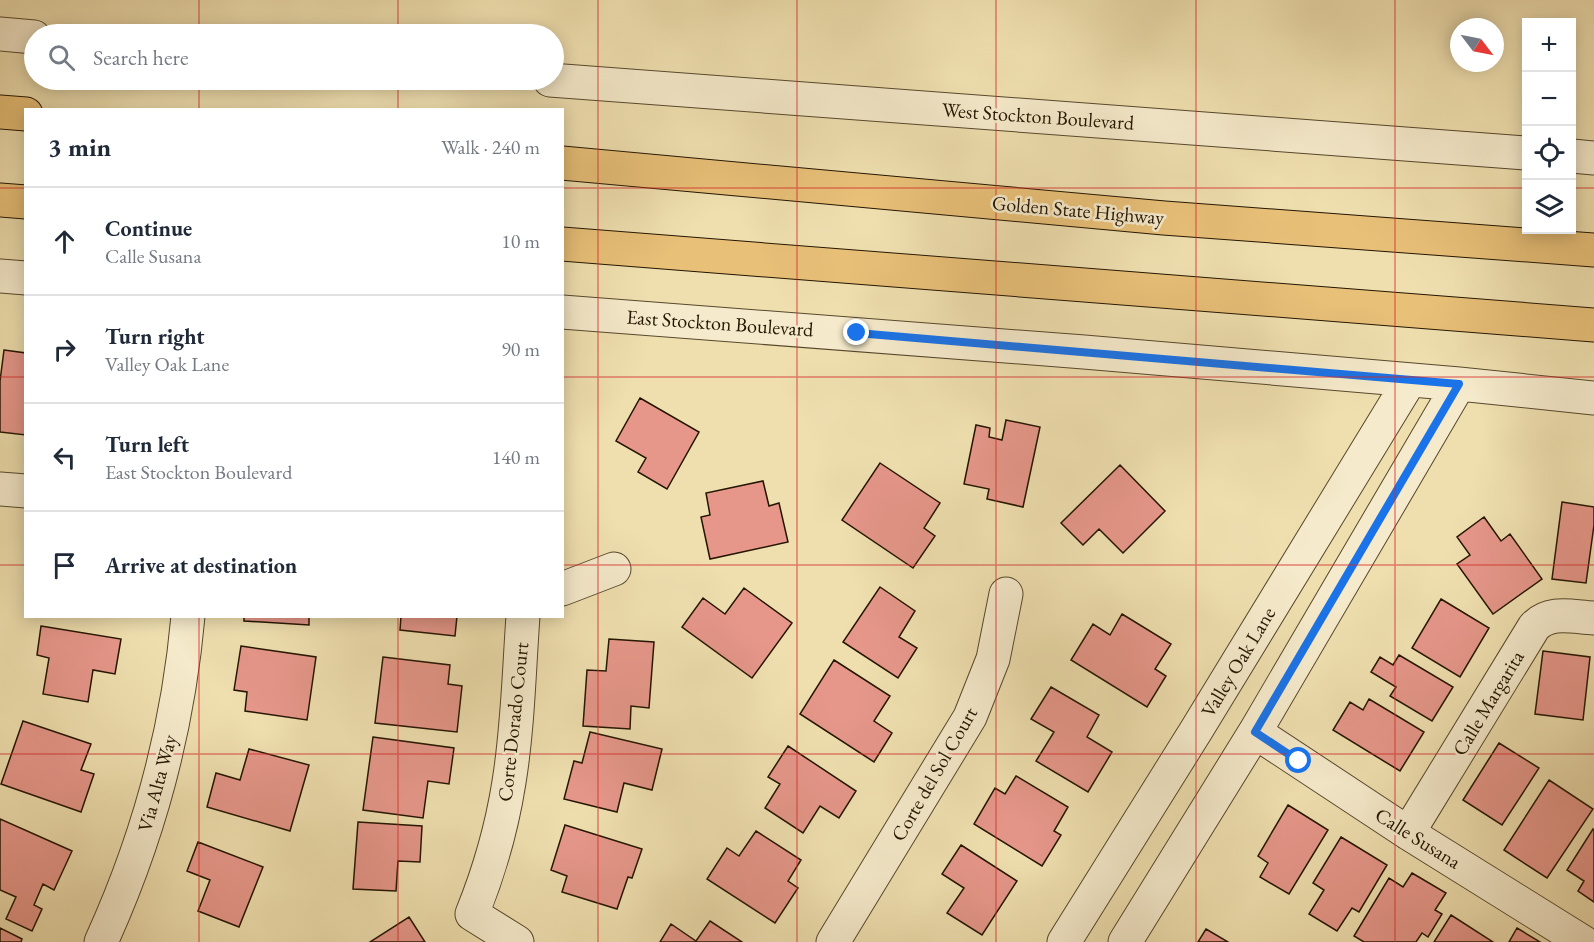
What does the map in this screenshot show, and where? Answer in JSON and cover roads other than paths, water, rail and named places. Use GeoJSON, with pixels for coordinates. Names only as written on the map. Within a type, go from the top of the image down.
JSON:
{"type":"FeatureCollection","features":[{"type":"Feature","properties":{"kind":"highway"},"geometry":{"type":"LineString","coordinates":[[0,112],[24,114]]}},
{"type":"Feature","properties":{"kind":"highway","name":"Golden State Highway"},"geometry":{"type":"LineString","coordinates":[[564,163],[1164,218],[1594,250]]}},
{"type":"Feature","properties":{"kind":"highway"},"geometry":{"type":"LineString","coordinates":[[0,200],[24,202]]}},
{"type":"Feature","properties":{"kind":"highway"},"geometry":{"type":"LineString","coordinates":[[564,244],[1594,325]]}},
{"type":"Feature","properties":{"kind":"street"},"geometry":{"type":"LineString","coordinates":[[0,34],[24,36]]}},
{"type":"Feature","properties":{"kind":"street","name":"West Stockton Boulevard"},"geometry":{"type":"LineString","coordinates":[[564,81],[1522,153]]}},
{"type":"Feature","properties":{"kind":"street"},"geometry":{"type":"LineString","coordinates":[[1576,156],[1594,158]]}},
{"type":"Feature","properties":{"kind":"street"},"geometry":{"type":"LineString","coordinates":[[0,276],[24,278]]}},
{"type":"Feature","properties":{"kind":"street","name":"East Stockton Boulevard"},"geometry":{"type":"LineString","coordinates":[[564,312],[869,334],[1459,384],[1594,398]]}},
{"type":"Feature","properties":{"kind":"street","name":"Valley Oak Lane"},"geometry":{"type":"LineString","coordinates":[[1064,942],[1410,380]]}},
{"type":"Feature","properties":{"kind":"street"},"geometry":{"type":"LineString","coordinates":[[1125,942],[1255,732],[1459,384]]}},
{"type":"Feature","properties":{"kind":"street"},"geometry":{"type":"LineString","coordinates":[[0,489],[24,490]]}},
{"type":"Feature","properties":{"kind":"street"},"geometry":{"type":"LineString","coordinates":[[564,588],[614,569]]}},
{"type":"Feature","properties":{"kind":"street","name":"Corte del Sol Court"},"geometry":{"type":"LineString","coordinates":[[833,942],[970,717],[993,658],[1006,594]]}},
{"type":"Feature","properties":{"kind":"street","name":"Calle Margarita"},"geometry":{"type":"LineString","coordinates":[[1408,833],[1534,627],[1541,619],[1553,615],[1594,618]]}},
{"type":"Feature","properties":{"kind":"street","name":"Via Alta Way"},"geometry":{"type":"LineString","coordinates":[[101,942],[138,852],[158,785],[175,716],[188,618]]}},
{"type":"Feature","properties":{"kind":"street","name":"Corte Dorado Court"},"geometry":{"type":"LineString","coordinates":[[517,942],[472,914],[488,871],[510,780],[517,716],[523,618]]}},
{"type":"Feature","properties":{"kind":"street","name":"Calle Susana"},"geometry":{"type":"LineString","coordinates":[[1255,732],[1408,833],[1583,942]]}}]}
